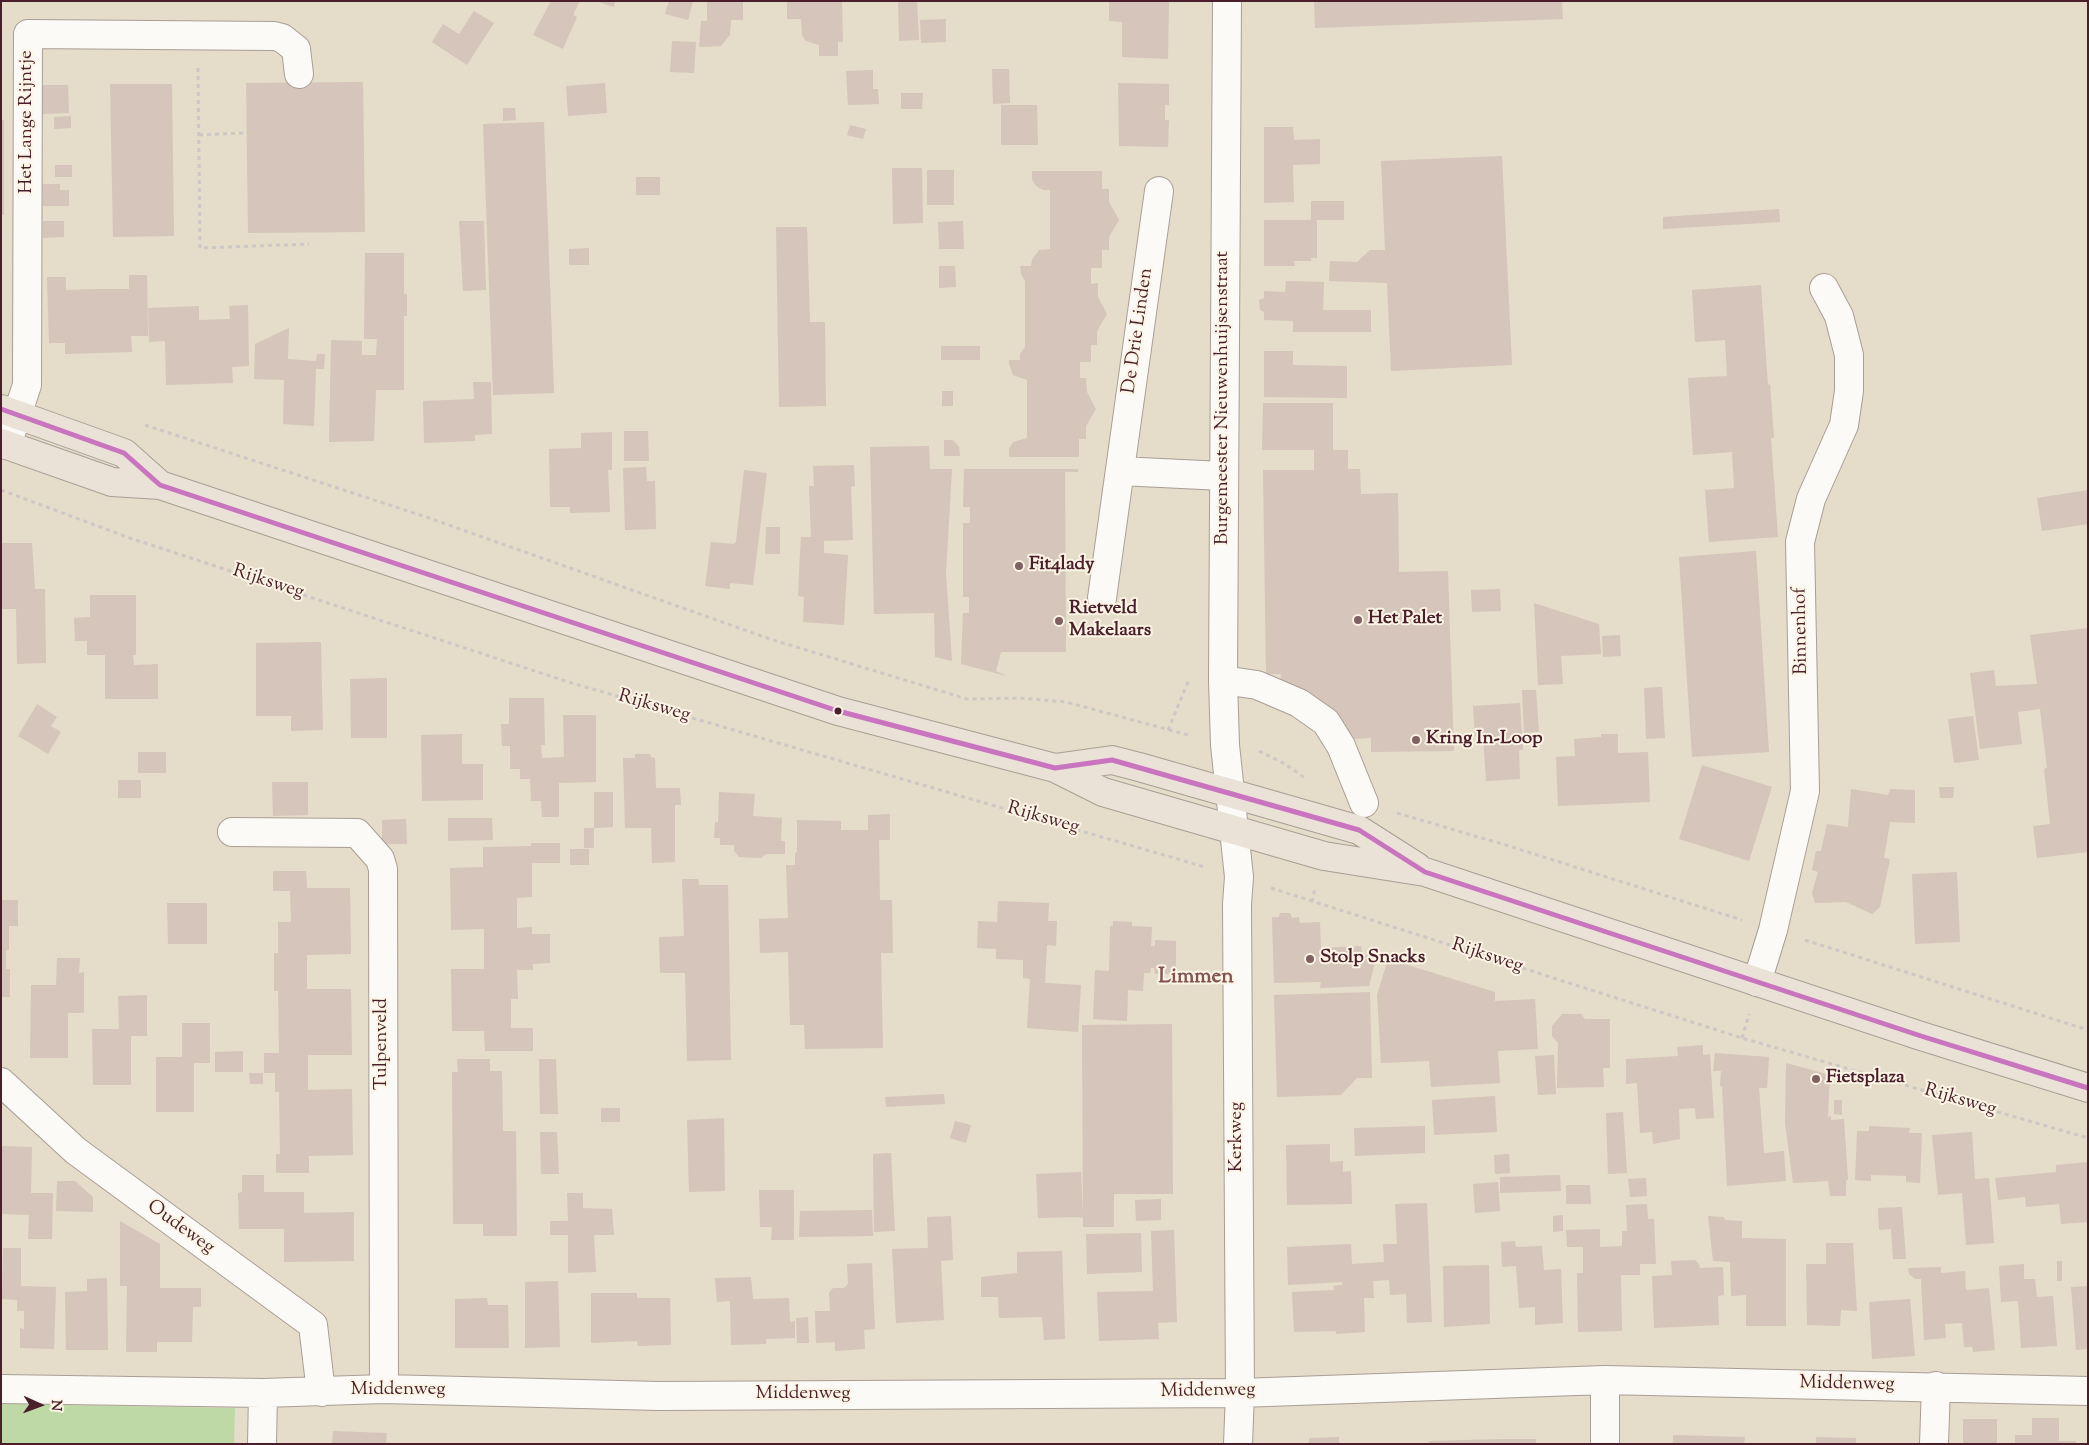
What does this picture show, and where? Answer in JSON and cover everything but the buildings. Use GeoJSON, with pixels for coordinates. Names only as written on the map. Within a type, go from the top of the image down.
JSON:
{"type":"FeatureCollection","features":[{"type":"Feature","properties":{"kind":"main road"},"geometry":{"type":"LineString","coordinates":[[9,412],[124,453],[160,485]]}},
{"type":"Feature","properties":{"kind":"main road"},"geometry":{"type":"LineString","coordinates":[[4,444],[112,482],[160,485],[838,711],[1055,768],[1103,792],[1342,860],[1425,872],[1757,982],[2088,1088]]}},
{"type":"Feature","properties":{"kind":"main road"},"geometry":{"type":"LineString","coordinates":[[1055,768],[1112,760],[1359,830],[1425,872]]}},
{"type":"Feature","properties":{"kind":"street","name":"Burgemeester Nieuwenhuijsenstraat"},"geometry":{"type":"LineString","coordinates":[[1228,1],[1223,476],[1223,680],[1225,745],[1233,830]]}},
{"type":"Feature","properties":{"kind":"street","name":"Het Lange Rijntje"},"geometry":{"type":"LineString","coordinates":[[4,444],[9,412],[27,385],[28,34],[198,35],[282,38],[296,49],[299,74]]}},
{"type":"Feature","properties":{"kind":"street","name":"De Drie Linden"},"geometry":{"type":"LineString","coordinates":[[1102,598],[1159,190]]}},
{"type":"Feature","properties":{"kind":"street","name":"Binnenhof"},"geometry":{"type":"LineString","coordinates":[[1757,982],[1773,930],[1805,790],[1800,542],[1811,499],[1844,425],[1849,391],[1849,355],[1839,316],[1824,288]]}},
{"type":"Feature","properties":{"kind":"street"},"geometry":{"type":"LineString","coordinates":[[1120,471],[1223,476]]}},
{"type":"Feature","properties":{"kind":"street"},"geometry":{"type":"LineString","coordinates":[[1223,680],[1257,685],[1299,703],[1326,722],[1341,746],[1364,803]]}},
{"type":"Feature","properties":{"kind":"street","name":"Kerkweg"},"geometry":{"type":"LineString","coordinates":[[1233,830],[1239,877],[1236,904],[1240,1393],[1238,1444]]}},
{"type":"Feature","properties":{"kind":"street","name":"Tulpenveld"},"geometry":{"type":"LineString","coordinates":[[232,832],[358,833],[380,859],[383,869],[384,1389]]}},
{"type":"Feature","properties":{"kind":"street","name":"Oudeweg"},"geometry":{"type":"LineString","coordinates":[[1,1082],[76,1151],[313,1325],[321,1392]]}},
{"type":"Feature","properties":{"kind":"street"},"geometry":{"type":"LineString","coordinates":[[1605,1380],[1605,1444]]}},
{"type":"Feature","properties":{"kind":"street","name":"Middenweg"},"geometry":{"type":"LineString","coordinates":[[1,1389],[263,1394],[384,1389],[659,1396],[1240,1393],[1605,1380],[1936,1386],[2088,1391]]}},
{"type":"Feature","properties":{"kind":"street"},"geometry":{"type":"LineString","coordinates":[[1934,1444],[1936,1386]]}},
{"type":"Feature","properties":{"kind":"street"},"geometry":{"type":"LineString","coordinates":[[262,1444],[263,1394]]}},
{"type":"Feature","properties":{"kind":"path"},"geometry":{"type":"LineString","coordinates":[[198,35],[200,248],[309,244]]}},
{"type":"Feature","properties":{"kind":"path"},"geometry":{"type":"LineString","coordinates":[[199,135],[244,133]]}},
{"type":"Feature","properties":{"kind":"path"},"geometry":{"type":"LineString","coordinates":[[140,423],[426,517],[770,639],[967,699],[1020,698],[1066,702],[1168,730]]}},
{"type":"Feature","properties":{"kind":"path","name":"Rijksweg"},"geometry":{"type":"LineString","coordinates":[[1,490],[130,538],[565,681],[1239,877],[1742,1038],[2088,1138]]}},
{"type":"Feature","properties":{"kind":"path"},"geometry":{"type":"LineString","coordinates":[[1225,745],[1262,752],[1285,764],[1307,780]]}},
{"type":"Feature","properties":{"kind":"path"},"geometry":{"type":"LineString","coordinates":[[1364,803],[1509,846],[2088,1030]]}},
{"type":"Feature","properties":{"kind":"green space"},"geometry":{"type":"Polygon","coordinates":[[[1,1404],[235,1408],[234,1444],[1,1444],[1,1404]]]}},
{"type":"Feature","properties":{"kind":"transit line"},"geometry":{"type":"LineString","coordinates":[[1,409],[124,453],[160,485],[838,711],[1055,768],[1112,760],[1359,830],[1425,872],[1921,1036],[2088,1088]]}},
{"type":"Feature","properties":{"kind":"place","name":"Fit4lady"},"geometry":{"type":"Point","coordinates":[1019,566]}},
{"type":"Feature","properties":{"kind":"place","name":"Het Palet"},"geometry":{"type":"Point","coordinates":[1358,620]}},
{"type":"Feature","properties":{"kind":"place","name":"Rietveld Makelaars"},"geometry":{"type":"Point","coordinates":[1059,621]}},
{"type":"Feature","properties":{"kind":"place","name":"Kring In-Loop"},"geometry":{"type":"Point","coordinates":[1416,740]}},
{"type":"Feature","properties":{"kind":"place","name":"Stolp Snacks"},"geometry":{"type":"Point","coordinates":[1310,959]}},
{"type":"Feature","properties":{"kind":"place","name":"Fietsplaza"},"geometry":{"type":"Point","coordinates":[1816,1079]}},
{"type":"Feature","properties":{"kind":"district","name":"Limmen"},"geometry":{"type":"Point","coordinates":[1196,978]}}]}
